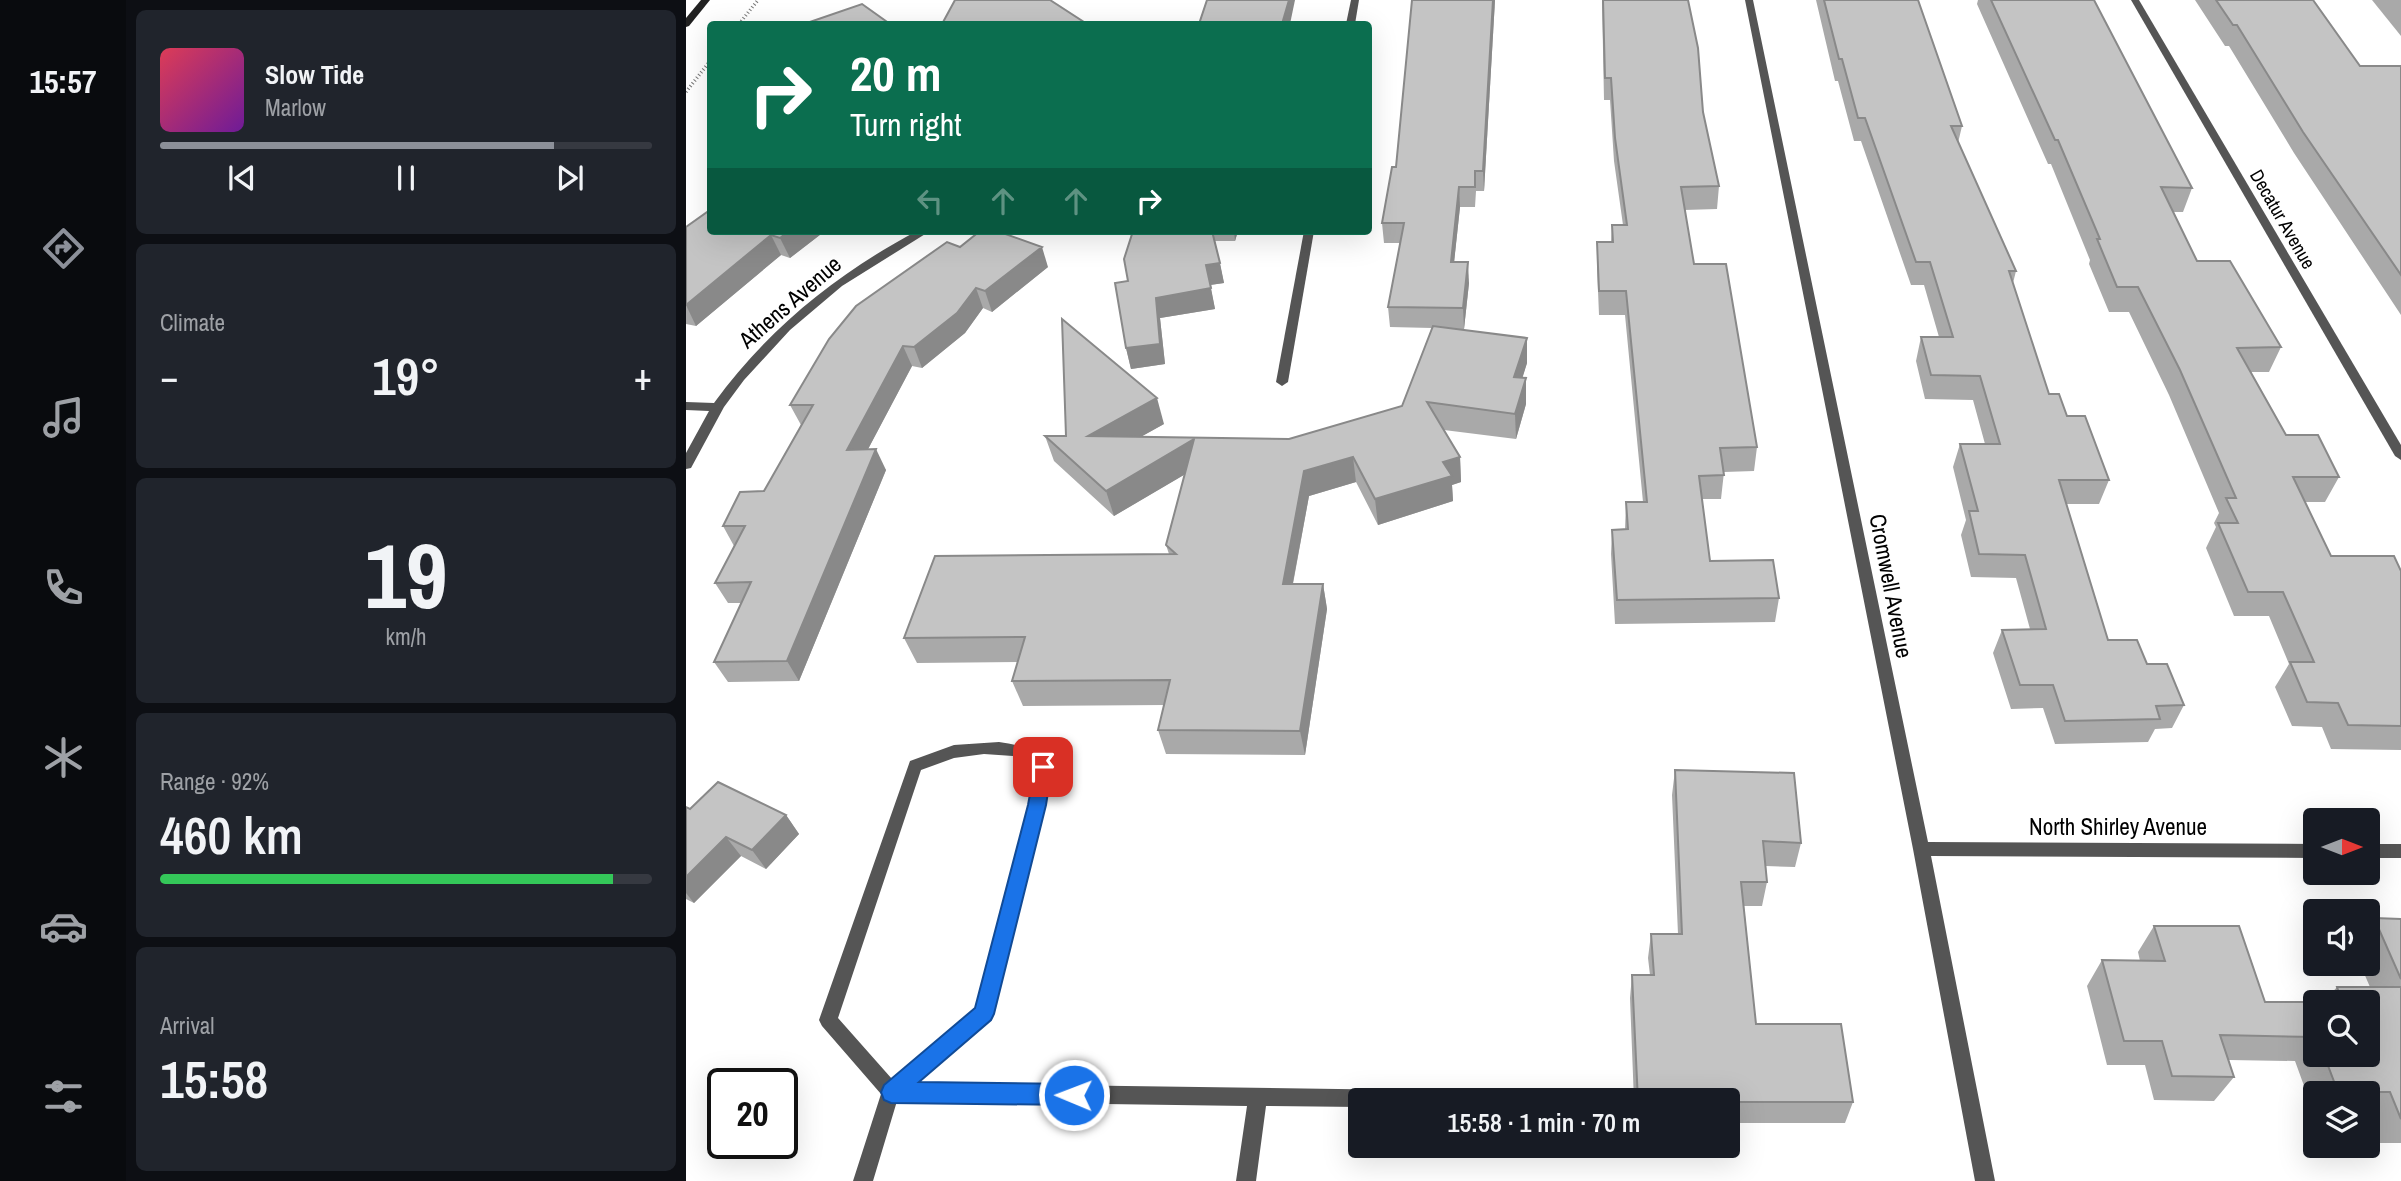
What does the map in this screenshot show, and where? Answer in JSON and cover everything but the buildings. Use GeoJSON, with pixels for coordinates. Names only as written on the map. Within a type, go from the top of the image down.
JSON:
{"type":"FeatureCollection","features":[{"type":"Feature","properties":{"kind":"street"},"geometry":{"type":"LineString","coordinates":[[686,24],[706,0]]}},
{"type":"Feature","properties":{"kind":"street"},"geometry":{"type":"LineString","coordinates":[[1351,21],[1355,0]]}},
{"type":"Feature","properties":{"kind":"street","name":"Cromwell Avenue"},"geometry":{"type":"LineString","coordinates":[[1749,0],[1921,849],[1985,1181]]}},
{"type":"Feature","properties":{"kind":"street","name":"Decatur Avenue"},"geometry":{"type":"LineString","coordinates":[[2135,0],[2401,456]]}},
{"type":"Feature","properties":{"kind":"street","name":"Athens Avenue"},"geometry":{"type":"LineString","coordinates":[[686,466],[718,407],[774,338],[816,301],[859,269],[918,235]]}},
{"type":"Feature","properties":{"kind":"street"},"geometry":{"type":"LineString","coordinates":[[1282,382],[1308,235]]}},
{"type":"Feature","properties":{"kind":"street"},"geometry":{"type":"LineString","coordinates":[[686,407],[718,407]]}},
{"type":"Feature","properties":{"kind":"street"},"geometry":{"type":"LineString","coordinates":[[863,1181],[891,1092],[984,1014],[1037,805],[1043,767],[1026,754],[1006,750],[970,749],[930,757],[915,766],[828,1020],[891,1092],[1348,1098]]}},
{"type":"Feature","properties":{"kind":"street","name":"North Shirley Avenue"},"geometry":{"type":"LineString","coordinates":[[1921,849],[2303,851]]}},
{"type":"Feature","properties":{"kind":"street"},"geometry":{"type":"LineString","coordinates":[[2380,851],[2401,851]]}},
{"type":"Feature","properties":{"kind":"street"},"geometry":{"type":"LineString","coordinates":[[1245,1181],[1258,1097]]}},
{"type":"Feature","properties":{"kind":"path"},"geometry":{"type":"LineString","coordinates":[[740,21],[758,0]]}},
{"type":"Feature","properties":{"kind":"path"},"geometry":{"type":"LineString","coordinates":[[686,92],[707,65]]}},
{"type":"Feature","properties":{"kind":"route"},"geometry":{"type":"LineString","coordinates":[[1043,767],[1037,805],[984,1014],[891,1092],[1074,1095]]}}]}
